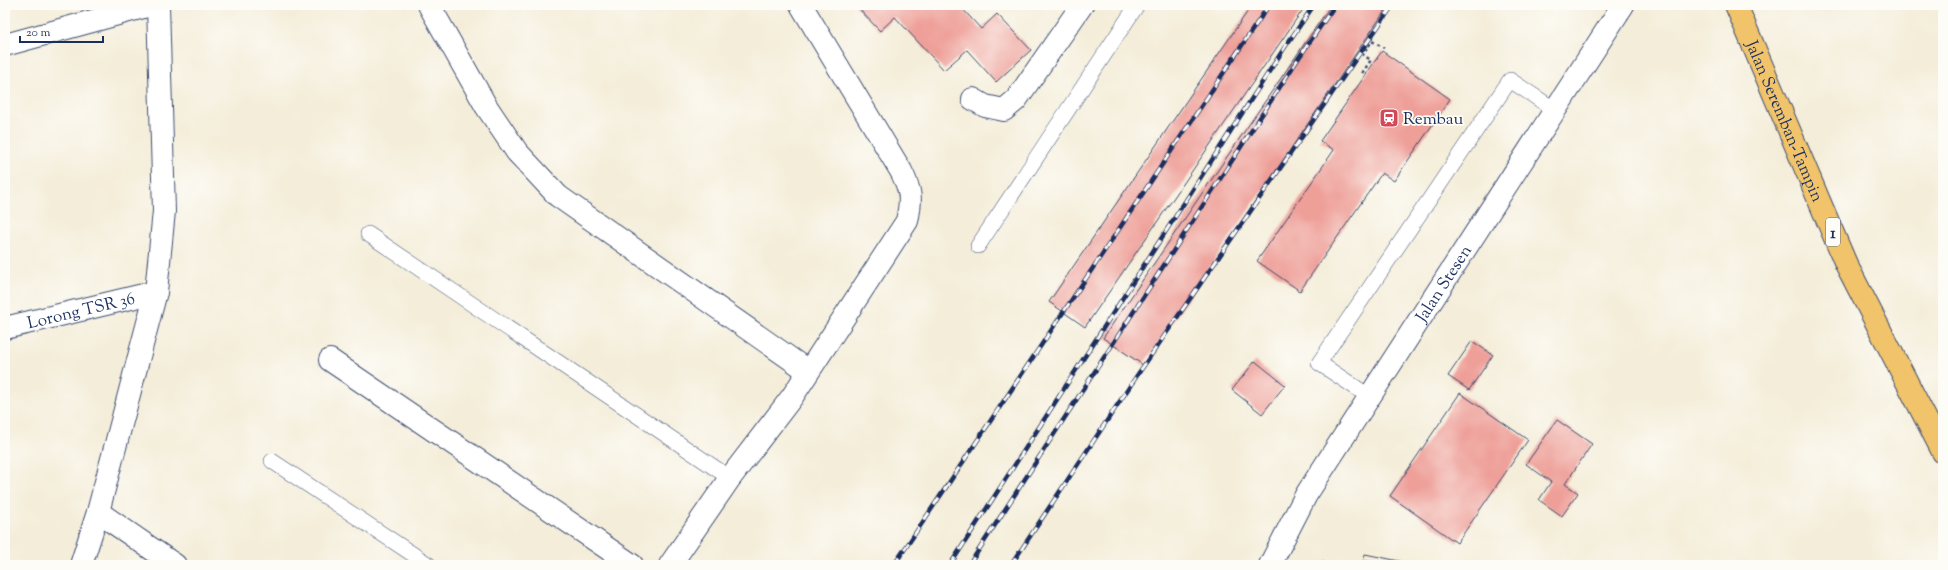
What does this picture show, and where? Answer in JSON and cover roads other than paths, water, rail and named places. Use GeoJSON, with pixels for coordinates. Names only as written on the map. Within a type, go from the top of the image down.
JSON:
{"type":"FeatureCollection","features":[{"type":"Feature","properties":{"kind":"highway","name":"Jalan Seremban-Tampin"},"geometry":{"type":"LineString","coordinates":[[1736,5],[1846,264],[1943,452]]}},
{"type":"Feature","properties":{"kind":"street"},"geometry":{"type":"LineString","coordinates":[[5,45],[151,5]]}},
{"type":"Feature","properties":{"kind":"street"},"geometry":{"type":"LineString","coordinates":[[81,565],[98,512],[156,292],[164,211],[158,5]]}},
{"type":"Feature","properties":{"kind":"street"},"geometry":{"type":"LineString","coordinates":[[429,5],[486,106],[517,152],[558,196],[808,371]]}},
{"type":"Feature","properties":{"kind":"street"},"geometry":{"type":"LineString","coordinates":[[670,565],[730,478],[792,397],[907,221],[911,202],[910,190],[901,171],[801,5]]}},
{"type":"Feature","properties":{"kind":"street"},"geometry":{"type":"LineString","coordinates":[[973,99],[985,106],[1004,110],[1016,100],[1082,5]]}},
{"type":"Feature","properties":{"kind":"street","name":"Jalan Stesen"},"geometry":{"type":"LineString","coordinates":[[1270,565],[1306,495],[1623,5]]}},
{"type":"Feature","properties":{"kind":"street","name":"Lorong TSR 36"},"geometry":{"type":"LineString","coordinates":[[5,328],[156,292]]}},
{"type":"Feature","properties":{"kind":"street"},"geometry":{"type":"LineString","coordinates":[[330,360],[632,565]]}},
{"type":"Feature","properties":{"kind":"street"},"geometry":{"type":"LineString","coordinates":[[98,512],[175,565]]}},
{"type":"Feature","properties":{"kind":"lane"},"geometry":{"type":"LineString","coordinates":[[978,246],[1137,5]]}},
{"type":"Feature","properties":{"kind":"lane"},"geometry":{"type":"LineString","coordinates":[[1370,397],[1319,363],[1510,80],[1555,110]]}},
{"type":"Feature","properties":{"kind":"lane"},"geometry":{"type":"LineString","coordinates":[[368,234],[730,478]]}},
{"type":"Feature","properties":{"kind":"lane"},"geometry":{"type":"LineString","coordinates":[[272,461],[429,565]]}},
{"type":"Feature","properties":{"kind":"railway"},"geometry":{"type":"LineString","coordinates":[[894,565],[1269,5]]}},
{"type":"Feature","properties":{"kind":"railway"},"geometry":{"type":"LineString","coordinates":[[950,565],[1285,47],[1314,5]]}},
{"type":"Feature","properties":{"kind":"railway"},"geometry":{"type":"LineString","coordinates":[[969,565],[1298,59],[1335,5]]}},
{"type":"Feature","properties":{"kind":"railway"},"geometry":{"type":"LineString","coordinates":[[1011,565],[1138,374],[1393,5]]}},
{"type":"Feature","properties":{"kind":"place","name":"Rembau"},"geometry":{"type":"Point","coordinates":[1389,118]}}]}
